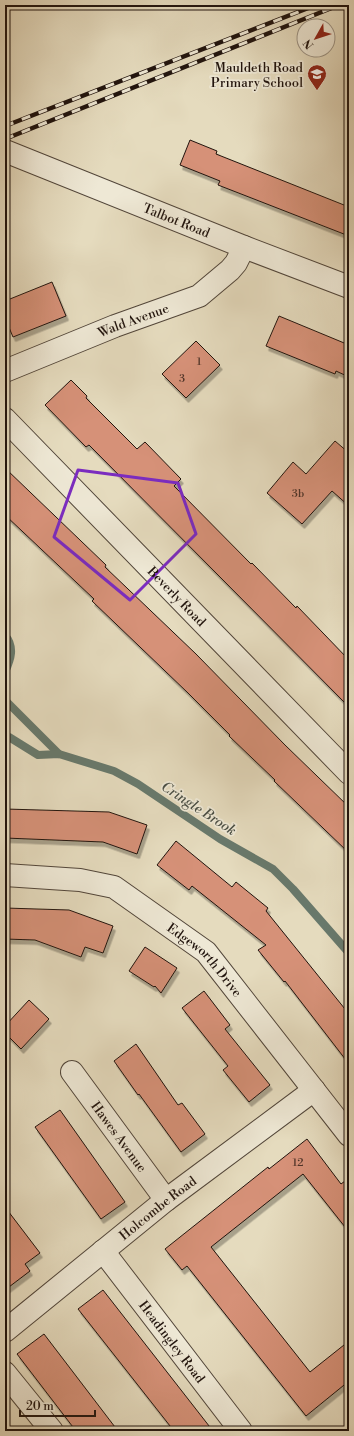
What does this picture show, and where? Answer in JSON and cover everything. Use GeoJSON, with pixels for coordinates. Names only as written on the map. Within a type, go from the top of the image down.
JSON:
{"type":"FeatureCollection","features":[{"type":"Feature","properties":{"kind":"street","name":"Talbot Road"},"geometry":{"type":"LineString","coordinates":[[5,151],[349,288]]}},
{"type":"Feature","properties":{"kind":"street","name":"Wald Avenue"},"geometry":{"type":"LineString","coordinates":[[5,371],[115,326],[199,296],[230,270],[236,263],[244,247]]}},
{"type":"Feature","properties":{"kind":"street","name":"Beverly Road"},"geometry":{"type":"LineString","coordinates":[[5,419],[349,773]]}},
{"type":"Feature","properties":{"kind":"street","name":"Edgeworth Drive"},"geometry":{"type":"LineString","coordinates":[[5,875],[80,880],[114,887],[188,938],[206,952],[349,1135]]}},
{"type":"Feature","properties":{"kind":"street","name":"Hawes Avenue"},"geometry":{"type":"LineString","coordinates":[[72,1072],[166,1200]]}},
{"type":"Feature","properties":{"kind":"street","name":"Holcombe Road"},"geometry":{"type":"LineString","coordinates":[[5,1331],[166,1200],[314,1090]]}},
{"type":"Feature","properties":{"kind":"street","name":"Headingley Road"},"geometry":{"type":"LineString","coordinates":[[103,1251],[241,1431]]}},
{"type":"Feature","properties":{"kind":"street"},"geometry":{"type":"LineString","coordinates":[[5,1374],[52,1431]]}},
{"type":"Feature","properties":{"kind":"highlighted area"},"geometry":{"type":"Polygon","coordinates":[[[78,470],[178,483],[196,534],[130,600],[54,537],[78,470]]]}},
{"type":"Feature","properties":{"kind":"building"},"geometry":{"type":"Polygon","coordinates":[[[190,140],[217,151],[216,154],[349,207],[349,236],[218,185],[220,181],[180,165],[190,140]]]}},
{"type":"Feature","properties":{"kind":"building"},"geometry":{"type":"Polygon","coordinates":[[[52,282],[66,316],[13,337],[5,318],[5,301],[52,282]]]}},
{"type":"Feature","properties":{"kind":"building"},"geometry":{"type":"Polygon","coordinates":[[[279,316],[349,345],[349,377],[336,371],[335,374],[266,346],[279,316]]]}},
{"type":"Feature","properties":{"kind":"building"},"geometry":{"type":"Polygon","coordinates":[[[196,341],[220,365],[186,398],[162,374],[196,341]]]}},
{"type":"Feature","properties":{"kind":"building"},"geometry":{"type":"Polygon","coordinates":[[[71,380],[87,396],[86,398],[137,449],[145,442],[181,479],[174,486],[296,608],[297,606],[349,660],[349,707],[89,445],[86,447],[45,405],[71,380]]]}},
{"type":"Feature","properties":{"kind":"building"},"geometry":{"type":"Polygon","coordinates":[[[335,441],[349,453],[349,506],[332,491],[302,524],[267,493],[293,462],[306,474],[335,441]]]}},
{"type":"Feature","properties":{"kind":"building"},"geometry":{"type":"Polygon","coordinates":[[[5,468],[106,565],[105,567],[196,654],[285,745],[349,807],[349,853],[274,781],[275,780],[229,736],[230,735],[188,693],[92,601],[94,599],[5,515],[5,468]]]}},
{"type":"Feature","properties":{"kind":"building"},"geometry":{"type":"Polygon","coordinates":[[[5,809],[109,812],[147,825],[137,854],[103,842],[5,838],[5,809]]]}},
{"type":"Feature","properties":{"kind":"building"},"geometry":{"type":"Polygon","coordinates":[[[176,841],[232,887],[236,882],[268,908],[266,911],[349,1014],[349,1064],[285,981],[284,982],[258,950],[266,945],[192,886],[189,890],[157,865],[176,841]]]}},
{"type":"Feature","properties":{"kind":"building"},"geometry":{"type":"Polygon","coordinates":[[[5,908],[69,910],[113,926],[103,953],[85,947],[81,957],[35,940],[5,939],[5,908]]]}},
{"type":"Feature","properties":{"kind":"building"},"geometry":{"type":"Polygon","coordinates":[[[145,947],[177,968],[161,993],[155,986],[154,987],[129,971],[145,947]]]}},
{"type":"Feature","properties":{"kind":"building"},"geometry":{"type":"Polygon","coordinates":[[[204,991],[230,1025],[225,1029],[270,1085],[249,1102],[223,1070],[228,1066],[182,1008],[204,991]]]}},
{"type":"Feature","properties":{"kind":"building"},"geometry":{"type":"Polygon","coordinates":[[[29,1000],[49,1019],[21,1049],[5,1033],[5,1026],[29,1000]]]}},
{"type":"Feature","properties":{"kind":"building"},"geometry":{"type":"Polygon","coordinates":[[[136,1044],[178,1105],[182,1103],[205,1134],[181,1152],[114,1061],[136,1044]]]}},
{"type":"Feature","properties":{"kind":"building"},"geometry":{"type":"Polygon","coordinates":[[[60,1110],[125,1202],[101,1219],[35,1127],[60,1110]]]}},
{"type":"Feature","properties":{"kind":"building"},"geometry":{"type":"Polygon","coordinates":[[[307,1139],[341,1184],[349,1178],[349,1232],[303,1174],[211,1247],[310,1372],[349,1341],[349,1381],[306,1416],[187,1266],[182,1270],[165,1249],[268,1167],[269,1169],[307,1139]]]}},
{"type":"Feature","properties":{"kind":"building"},"geometry":{"type":"Polygon","coordinates":[[[5,1207],[40,1253],[25,1264],[30,1271],[5,1290],[5,1207]]]}},
{"type":"Feature","properties":{"kind":"building"},"geometry":{"type":"Polygon","coordinates":[[[103,1290],[213,1431],[174,1431],[78,1309],[103,1290]]]}},
{"type":"Feature","properties":{"kind":"building"},"geometry":{"type":"Polygon","coordinates":[[[44,1334],[118,1431],[76,1431],[17,1354],[44,1334]]]}},
{"type":"Feature","properties":{"kind":"waterway"},"geometry":{"type":"LineString","coordinates":[[5,635],[11,649],[9,662],[5,672]]}},
{"type":"Feature","properties":{"kind":"waterway"},"geometry":{"type":"LineString","coordinates":[[5,700],[59,754]]}},
{"type":"Feature","properties":{"kind":"waterway","name":"Cringle Brook"},"geometry":{"type":"LineString","coordinates":[[5,738],[9,737],[38,755],[59,754],[114,771],[138,784],[220,839],[273,869],[293,889],[349,953]]}},
{"type":"Feature","properties":{"kind":"railway"},"geometry":{"type":"LineString","coordinates":[[5,126],[316,5]]}},
{"type":"Feature","properties":{"kind":"railway"},"geometry":{"type":"LineString","coordinates":[[5,139],[339,5]]}},
{"type":"Feature","properties":{"kind":"place","name":"Mauldeth Road Primary School"},"geometry":{"type":"Point","coordinates":[317,91]}}]}
